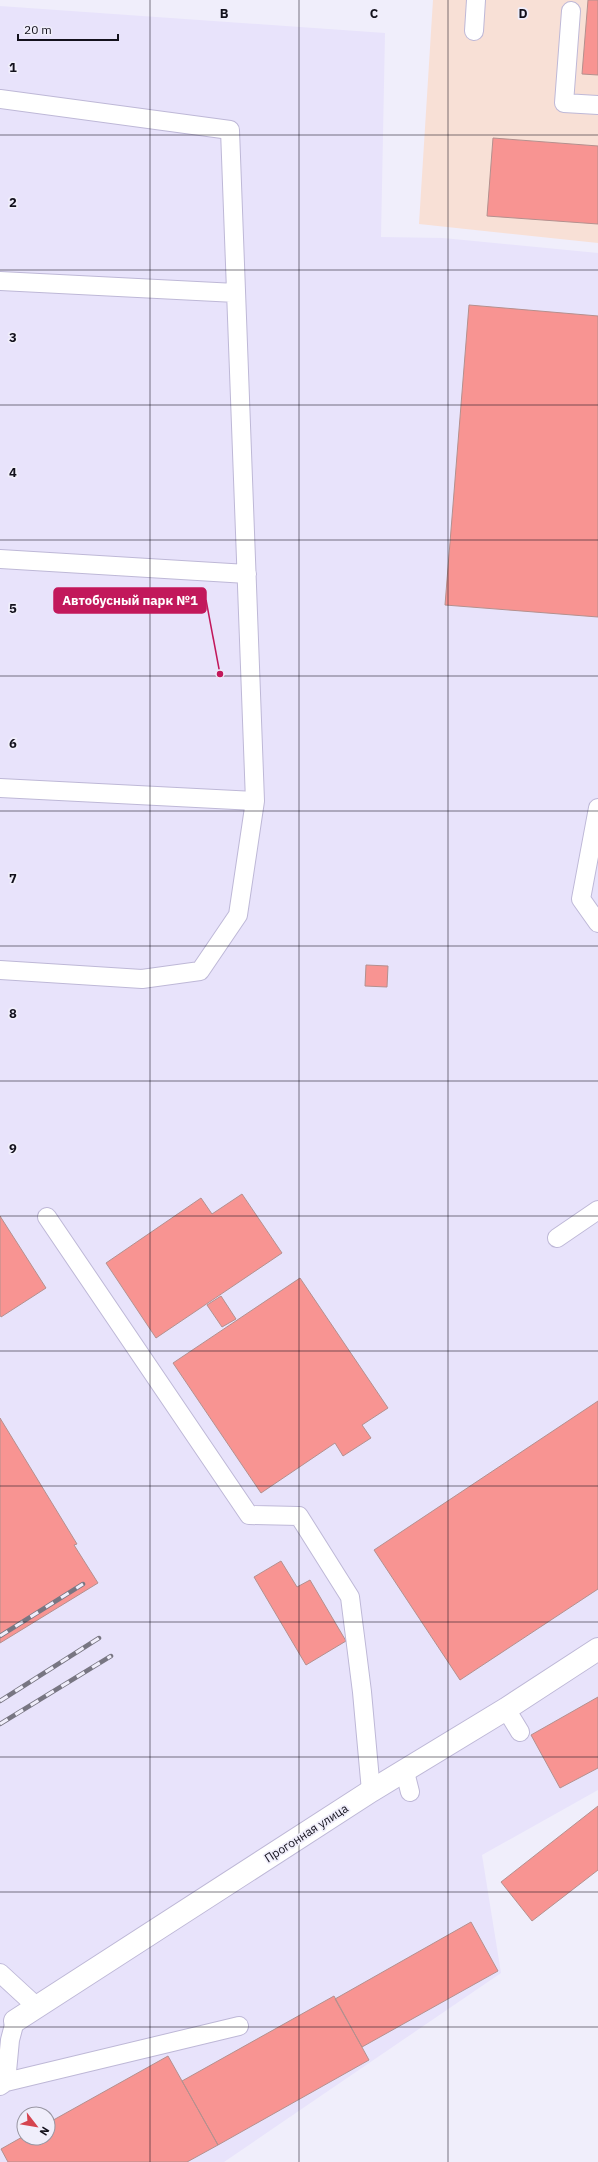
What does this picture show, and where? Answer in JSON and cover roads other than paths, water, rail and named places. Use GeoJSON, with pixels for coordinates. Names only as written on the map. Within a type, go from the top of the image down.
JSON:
{"type":"FeatureCollection","features":[{"type":"Feature","properties":{"kind":"street","name":"Прогонная улица"},"geometry":{"type":"LineString","coordinates":[[8,2025],[371,1791],[408,1782],[506,1709],[598,1649]]}},
{"type":"Feature","properties":{"kind":"lane"},"geometry":{"type":"LineString","coordinates":[[474,31],[476,0]]}},
{"type":"Feature","properties":{"kind":"lane"},"geometry":{"type":"LineString","coordinates":[[571,11],[564,103],[598,105]]}},
{"type":"Feature","properties":{"kind":"lane"},"geometry":{"type":"LineString","coordinates":[[0,99],[230,130],[255,801],[238,915],[200,971],[142,979],[0,970]]}},
{"type":"Feature","properties":{"kind":"lane"},"geometry":{"type":"LineString","coordinates":[[0,280],[236,293]]}},
{"type":"Feature","properties":{"kind":"lane"},"geometry":{"type":"LineString","coordinates":[[0,559],[247,574]]}},
{"type":"Feature","properties":{"kind":"lane"},"geometry":{"type":"LineString","coordinates":[[0,788],[255,801]]}},
{"type":"Feature","properties":{"kind":"lane"},"geometry":{"type":"LineString","coordinates":[[598,808],[581,899],[598,923]]}},
{"type":"Feature","properties":{"kind":"lane"},"geometry":{"type":"LineString","coordinates":[[581,899],[598,887]]}},
{"type":"Feature","properties":{"kind":"lane"},"geometry":{"type":"LineString","coordinates":[[557,1238],[598,1210]]}},
{"type":"Feature","properties":{"kind":"lane"},"geometry":{"type":"LineString","coordinates":[[47,1216],[249,1515],[299,1516],[350,1596],[362,1692],[371,1791]]}},
{"type":"Feature","properties":{"kind":"lane"},"geometry":{"type":"LineString","coordinates":[[506,1709],[520,1732]]}},
{"type":"Feature","properties":{"kind":"lane"},"geometry":{"type":"LineString","coordinates":[[0,1973],[37,2007]]}},
{"type":"Feature","properties":{"kind":"lane"},"geometry":{"type":"LineString","coordinates":[[8,2025],[10,2040],[3,2084],[239,2026]]}},
{"type":"Feature","properties":{"kind":"railway"},"geometry":{"type":"LineString","coordinates":[[0,1636],[83,1584]]}},
{"type":"Feature","properties":{"kind":"railway"},"geometry":{"type":"LineString","coordinates":[[0,1701],[99,1638]]}},
{"type":"Feature","properties":{"kind":"railway"},"geometry":{"type":"LineString","coordinates":[[0,1724],[111,1656]]}},
{"type":"Feature","properties":{"kind":"place","name":"Автобусный парк №1"},"geometry":{"type":"Point","coordinates":[220,674]}}]}
